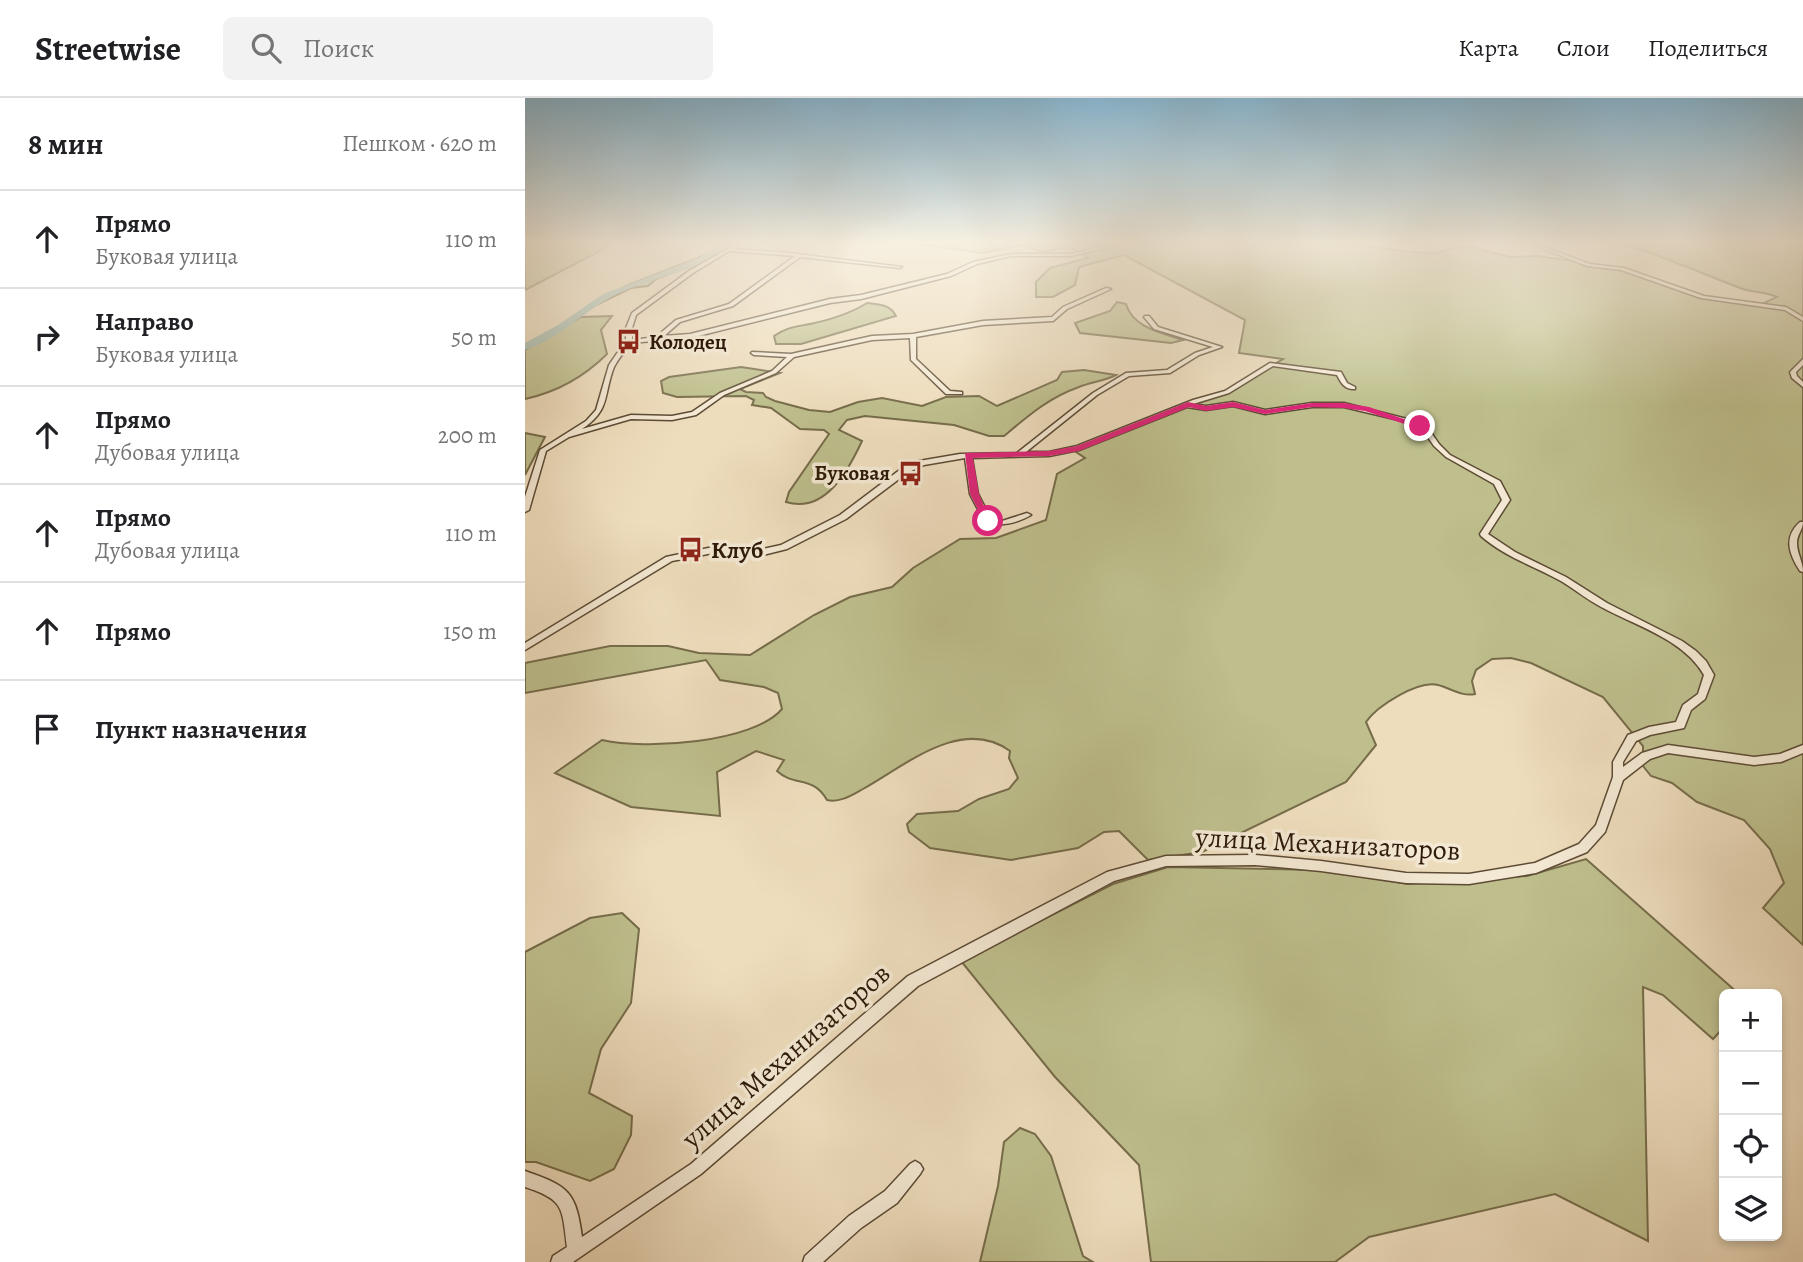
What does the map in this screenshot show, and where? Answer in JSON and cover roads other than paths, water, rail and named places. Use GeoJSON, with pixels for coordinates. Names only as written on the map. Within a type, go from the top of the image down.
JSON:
{"type":"FeatureCollection","features":[{"type":"Feature","properties":{"kind":"street"},"geometry":{"type":"LineString","coordinates":[[525,510],[541,465],[541,454],[548,445],[599,411],[612,365],[628,342],[633,314],[655,298]]}},
{"type":"Feature","properties":{"kind":"street"},"geometry":{"type":"LineString","coordinates":[[658,338],[678,321],[731,305],[740,298]]}},
{"type":"Feature","properties":{"kind":"street"},"geometry":{"type":"LineString","coordinates":[[628,342],[690,336],[830,301],[851,298]]}},
{"type":"Feature","properties":{"kind":"street"},"geometry":{"type":"LineString","coordinates":[[754,353],[792,356],[863,339],[913,336],[983,323],[1053,319],[1065,308],[1087,298]]}},
{"type":"Feature","properties":{"kind":"street"},"geometry":{"type":"LineString","coordinates":[[1712,298],[1786,309],[1803,319]]}},
{"type":"Feature","properties":{"kind":"street"},"geometry":{"type":"LineString","coordinates":[[1017,455],[1095,394],[1128,374],[1168,372],[1197,354],[1219,347],[1156,328],[1147,317]]}},
{"type":"Feature","properties":{"kind":"street"},"geometry":{"type":"LineString","coordinates":[[913,336],[913,359],[948,393],[960,393]]}},
{"type":"Feature","properties":{"kind":"street"},"geometry":{"type":"LineString","coordinates":[[564,436],[631,417],[673,418],[695,414],[719,396],[772,373],[792,356]]}},
{"type":"Feature","properties":{"kind":"street"},"geometry":{"type":"LineString","coordinates":[[1803,361],[1793,372],[1794,377],[1803,385]]}},
{"type":"Feature","properties":{"kind":"street"},"geometry":{"type":"LineString","coordinates":[[525,647],[669,559],[713,550],[754,552],[784,547],[843,517],[910,468],[932,460],[1079,448],[1240,386],[1272,365],[1339,373],[1345,384],[1353,388]]}},
{"type":"Feature","properties":{"kind":"street","name":"улица Механизаторов"},"geometry":{"type":"LineString","coordinates":[[559,1262],[631,1216],[696,1169],[913,981],[1111,876],[1166,861],[1255,860],[1431,878],[1469,879],[1536,868],[1583,848],[1601,828],[1618,777],[1618,762],[1632,738],[1649,731],[1680,725],[1687,708],[1702,696],[1709,675],[1707,668],[1691,653],[1564,579],[1498,548],[1484,534],[1506,500],[1497,483],[1448,456],[1436,445],[1428,432],[1409,421],[1344,405],[1312,405],[1265,412],[1233,404],[1206,408],[1188,405]]}},
{"type":"Feature","properties":{"kind":"street"},"geometry":{"type":"LineString","coordinates":[[968,455],[974,494],[988,521],[1002,523],[1027,515]]}},
{"type":"Feature","properties":{"kind":"street"},"geometry":{"type":"LineString","coordinates":[[1803,524],[1793,536],[1792,548],[1803,569]]}},
{"type":"Feature","properties":{"kind":"street"},"geometry":{"type":"LineString","coordinates":[[1618,777],[1646,756],[1668,750],[1754,761],[1781,758],[1803,749]]}},
{"type":"Feature","properties":{"kind":"street"},"geometry":{"type":"LineString","coordinates":[[811,1262],[855,1222],[874,1212],[891,1197],[915,1169]]}},
{"type":"Feature","properties":{"kind":"street"},"geometry":{"type":"LineString","coordinates":[[525,1179],[554,1188],[565,1198],[575,1250]]}},
{"type":"Feature","properties":{"kind":"waterway"},"geometry":{"type":"LineString","coordinates":[[525,347],[562,327],[603,298]]}},
{"type":"Feature","properties":{"kind":"place","name":"Колодец"},"geometry":{"type":"Point","coordinates":[629,342]}},
{"type":"Feature","properties":{"kind":"place","name":"Буковая"},"geometry":{"type":"Point","coordinates":[910,473]}},
{"type":"Feature","properties":{"kind":"place","name":"Клуб"},"geometry":{"type":"Point","coordinates":[691,550]}}]}
